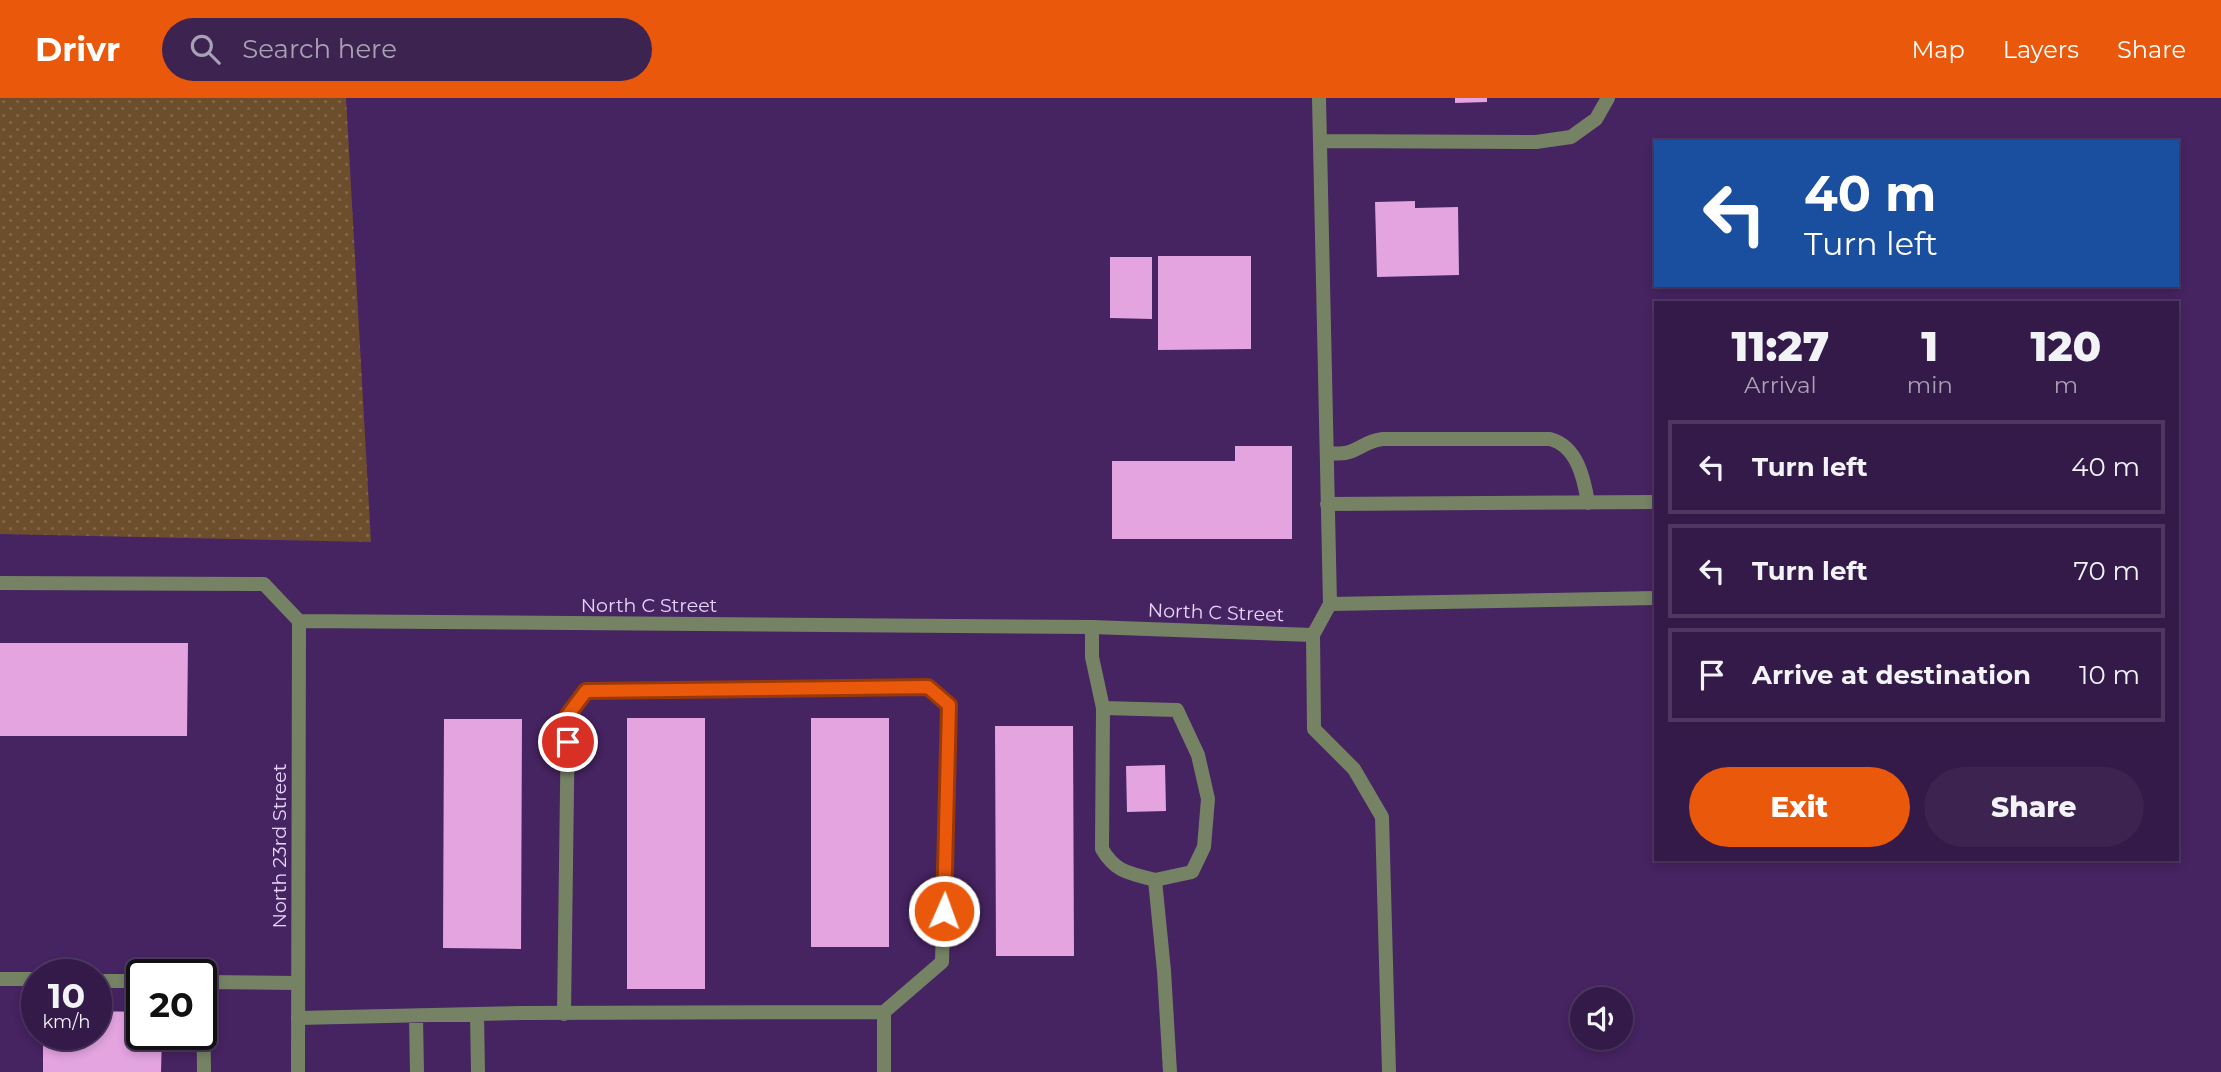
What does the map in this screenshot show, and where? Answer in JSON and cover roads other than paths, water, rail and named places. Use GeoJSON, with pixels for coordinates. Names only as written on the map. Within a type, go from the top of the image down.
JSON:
{"type":"FeatureCollection","features":[{"type":"Feature","properties":{"kind":"street"},"geometry":{"type":"LineString","coordinates":[[1319,98],[1329,604],[1313,635],[1314,729],[1354,769],[1382,817],[1389,1072]]}},
{"type":"Feature","properties":{"kind":"street"},"geometry":{"type":"LineString","coordinates":[[1320,141],[1536,142],[1571,137],[1596,119],[1608,98]]}},
{"type":"Feature","properties":{"kind":"street"},"geometry":{"type":"LineString","coordinates":[[1327,453],[1344,454],[1362,443],[1383,439],[1550,439],[1563,443],[1572,454],[1585,482],[1588,503]]}},
{"type":"Feature","properties":{"kind":"street"},"geometry":{"type":"LineString","coordinates":[[1327,504],[1654,502]]}},
{"type":"Feature","properties":{"kind":"street"},"geometry":{"type":"LineString","coordinates":[[0,583],[264,584],[299,621]]}},
{"type":"Feature","properties":{"kind":"street"},"geometry":{"type":"LineString","coordinates":[[1329,604],[1654,598]]}},
{"type":"Feature","properties":{"kind":"street","name":"North C Street"},"geometry":{"type":"LineString","coordinates":[[299,621],[1092,627],[1313,635]]}},
{"type":"Feature","properties":{"kind":"street","name":"North 23rd Street"},"geometry":{"type":"LineString","coordinates":[[298,1072],[299,621]]}},
{"type":"Feature","properties":{"kind":"street"},"geometry":{"type":"LineString","coordinates":[[1092,627],[1092,657],[1103,708],[1102,849],[1110,863],[1122,871],[1155,880],[1192,872],[1204,847],[1208,799],[1198,755],[1177,710],[1103,708]]}},
{"type":"Feature","properties":{"kind":"street"},"geometry":{"type":"LineString","coordinates":[[298,1018],[477,1014],[564,1014],[884,1012],[942,962],[949,705],[928,687],[586,691],[568,715],[564,1014]]}},
{"type":"Feature","properties":{"kind":"street"},"geometry":{"type":"LineString","coordinates":[[1155,880],[1170,1072]]}},
{"type":"Feature","properties":{"kind":"street"},"geometry":{"type":"LineString","coordinates":[[0,979],[21,979]]}},
{"type":"Feature","properties":{"kind":"street"},"geometry":{"type":"LineString","coordinates":[[217,982],[297,983]]}},
{"type":"Feature","properties":{"kind":"street"},"geometry":{"type":"LineString","coordinates":[[884,1012],[884,1072]]}},
{"type":"Feature","properties":{"kind":"street"},"geometry":{"type":"LineString","coordinates":[[477,1014],[478,1072]]}},
{"type":"Feature","properties":{"kind":"street"},"geometry":{"type":"LineString","coordinates":[[416,1016],[417,1072]]}},
{"type":"Feature","properties":{"kind":"street"},"geometry":{"type":"LineString","coordinates":[[204,1050],[204,1072]]}}]}
